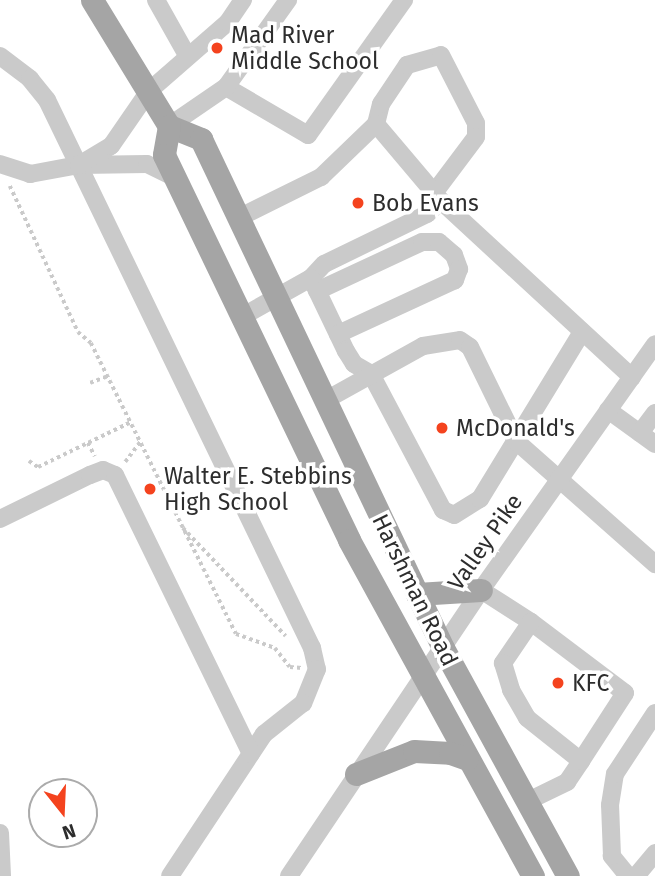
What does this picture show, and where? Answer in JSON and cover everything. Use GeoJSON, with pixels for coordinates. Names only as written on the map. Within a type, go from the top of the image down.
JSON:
{"type":"FeatureCollection","features":[{"type":"Feature","properties":{"kind":"main road"},"geometry":{"type":"LineString","coordinates":[[92,0],[169,126]]}},
{"type":"Feature","properties":{"kind":"main road","name":"Harshman Road"},"geometry":{"type":"LineString","coordinates":[[533,876],[349,540],[164,155],[169,126],[201,139],[443,648],[568,876]]}},
{"type":"Feature","properties":{"kind":"main road"},"geometry":{"type":"LineString","coordinates":[[417,594],[481,590]]}},
{"type":"Feature","properties":{"kind":"main road"},"geometry":{"type":"LineString","coordinates":[[356,774],[414,751],[450,752],[467,758]]}},
{"type":"Feature","properties":{"kind":"street"},"geometry":{"type":"LineString","coordinates":[[156,0],[188,57]]}},
{"type":"Feature","properties":{"kind":"street"},"geometry":{"type":"LineString","coordinates":[[79,165],[111,146],[149,91],[228,22],[243,0]]}},
{"type":"Feature","properties":{"kind":"street"},"geometry":{"type":"LineString","coordinates":[[169,126],[226,87],[288,0]]}},
{"type":"Feature","properties":{"kind":"street"},"geometry":{"type":"LineString","coordinates":[[226,87],[308,135],[404,0]]}},
{"type":"Feature","properties":{"kind":"street"},"geometry":{"type":"LineString","coordinates":[[237,218],[321,177],[376,124],[381,104],[407,65],[441,55],[476,123],[476,137],[427,214],[324,264],[314,285]]}},
{"type":"Feature","properties":{"kind":"street"},"geometry":{"type":"LineString","coordinates":[[0,56],[30,79],[47,100],[312,648],[317,669],[303,704],[264,734],[170,876]]}},
{"type":"Feature","properties":{"kind":"street"},"geometry":{"type":"LineString","coordinates":[[376,124],[438,197],[632,377]]}},
{"type":"Feature","properties":{"kind":"street"},"geometry":{"type":"LineString","coordinates":[[6,167],[44,173],[79,165],[147,164],[174,177]]}},
{"type":"Feature","properties":{"kind":"street"},"geometry":{"type":"LineString","coordinates":[[243,316],[422,242],[439,242],[454,255],[459,269],[455,280],[338,334]]}},
{"type":"Feature","properties":{"kind":"street"},"geometry":{"type":"LineString","coordinates":[[314,285],[354,364],[371,374],[443,510],[454,515],[465,511],[480,499],[582,332]]}},
{"type":"Feature","properties":{"kind":"street"},"geometry":{"type":"LineString","coordinates":[[324,401],[438,340],[460,340],[470,347],[516,441],[655,564]]}},
{"type":"Feature","properties":{"kind":"street","name":"Valley Pike"},"geometry":{"type":"LineString","coordinates":[[289,876],[481,590],[655,344]]}},
{"type":"Feature","properties":{"kind":"street"},"geometry":{"type":"LineString","coordinates":[[608,410],[648,438],[655,413]]}},
{"type":"Feature","properties":{"kind":"street"},"geometry":{"type":"LineString","coordinates":[[0,519],[103,470],[115,475],[251,754]]}},
{"type":"Feature","properties":{"kind":"street"},"geometry":{"type":"LineString","coordinates":[[481,590],[531,622],[625,693],[567,782],[526,802]]}},
{"type":"Feature","properties":{"kind":"street"},"geometry":{"type":"LineString","coordinates":[[531,622],[503,663],[511,690],[527,718],[581,761]]}},
{"type":"Feature","properties":{"kind":"street"},"geometry":{"type":"LineString","coordinates":[[628,876],[612,856],[610,805],[615,774],[655,713]]}},
{"type":"Feature","properties":{"kind":"street"},"geometry":{"type":"LineString","coordinates":[[0,833],[2,876]]}},
{"type":"Feature","properties":{"kind":"street"},"geometry":{"type":"LineString","coordinates":[[636,876],[655,853]]}},
{"type":"Feature","properties":{"kind":"path"},"geometry":{"type":"LineString","coordinates":[[6,167],[9,184],[67,307],[108,376],[236,634],[275,648],[290,667],[317,669]]}},
{"type":"Feature","properties":{"kind":"path"},"geometry":{"type":"LineString","coordinates":[[90,383],[108,376]]}},
{"type":"Feature","properties":{"kind":"path"},"geometry":{"type":"LineString","coordinates":[[29,461],[38,467],[131,422]]}},
{"type":"Feature","properties":{"kind":"path"},"geometry":{"type":"LineString","coordinates":[[115,475],[140,442]]}},
{"type":"Feature","properties":{"kind":"path"},"geometry":{"type":"LineString","coordinates":[[183,528],[288,639]]}},
{"type":"Feature","properties":{"kind":"place","name":"Mad River Middle School"},"geometry":{"type":"Point","coordinates":[217,48]}},
{"type":"Feature","properties":{"kind":"place","name":"Bob Evans"},"geometry":{"type":"Point","coordinates":[358,203]}},
{"type":"Feature","properties":{"kind":"place","name":"McDonald's"},"geometry":{"type":"Point","coordinates":[442,428]}},
{"type":"Feature","properties":{"kind":"place","name":"Walter E. Stebbins High School"},"geometry":{"type":"Point","coordinates":[150,489]}},
{"type":"Feature","properties":{"kind":"place","name":"KFC"},"geometry":{"type":"Point","coordinates":[558,683]}}]}
